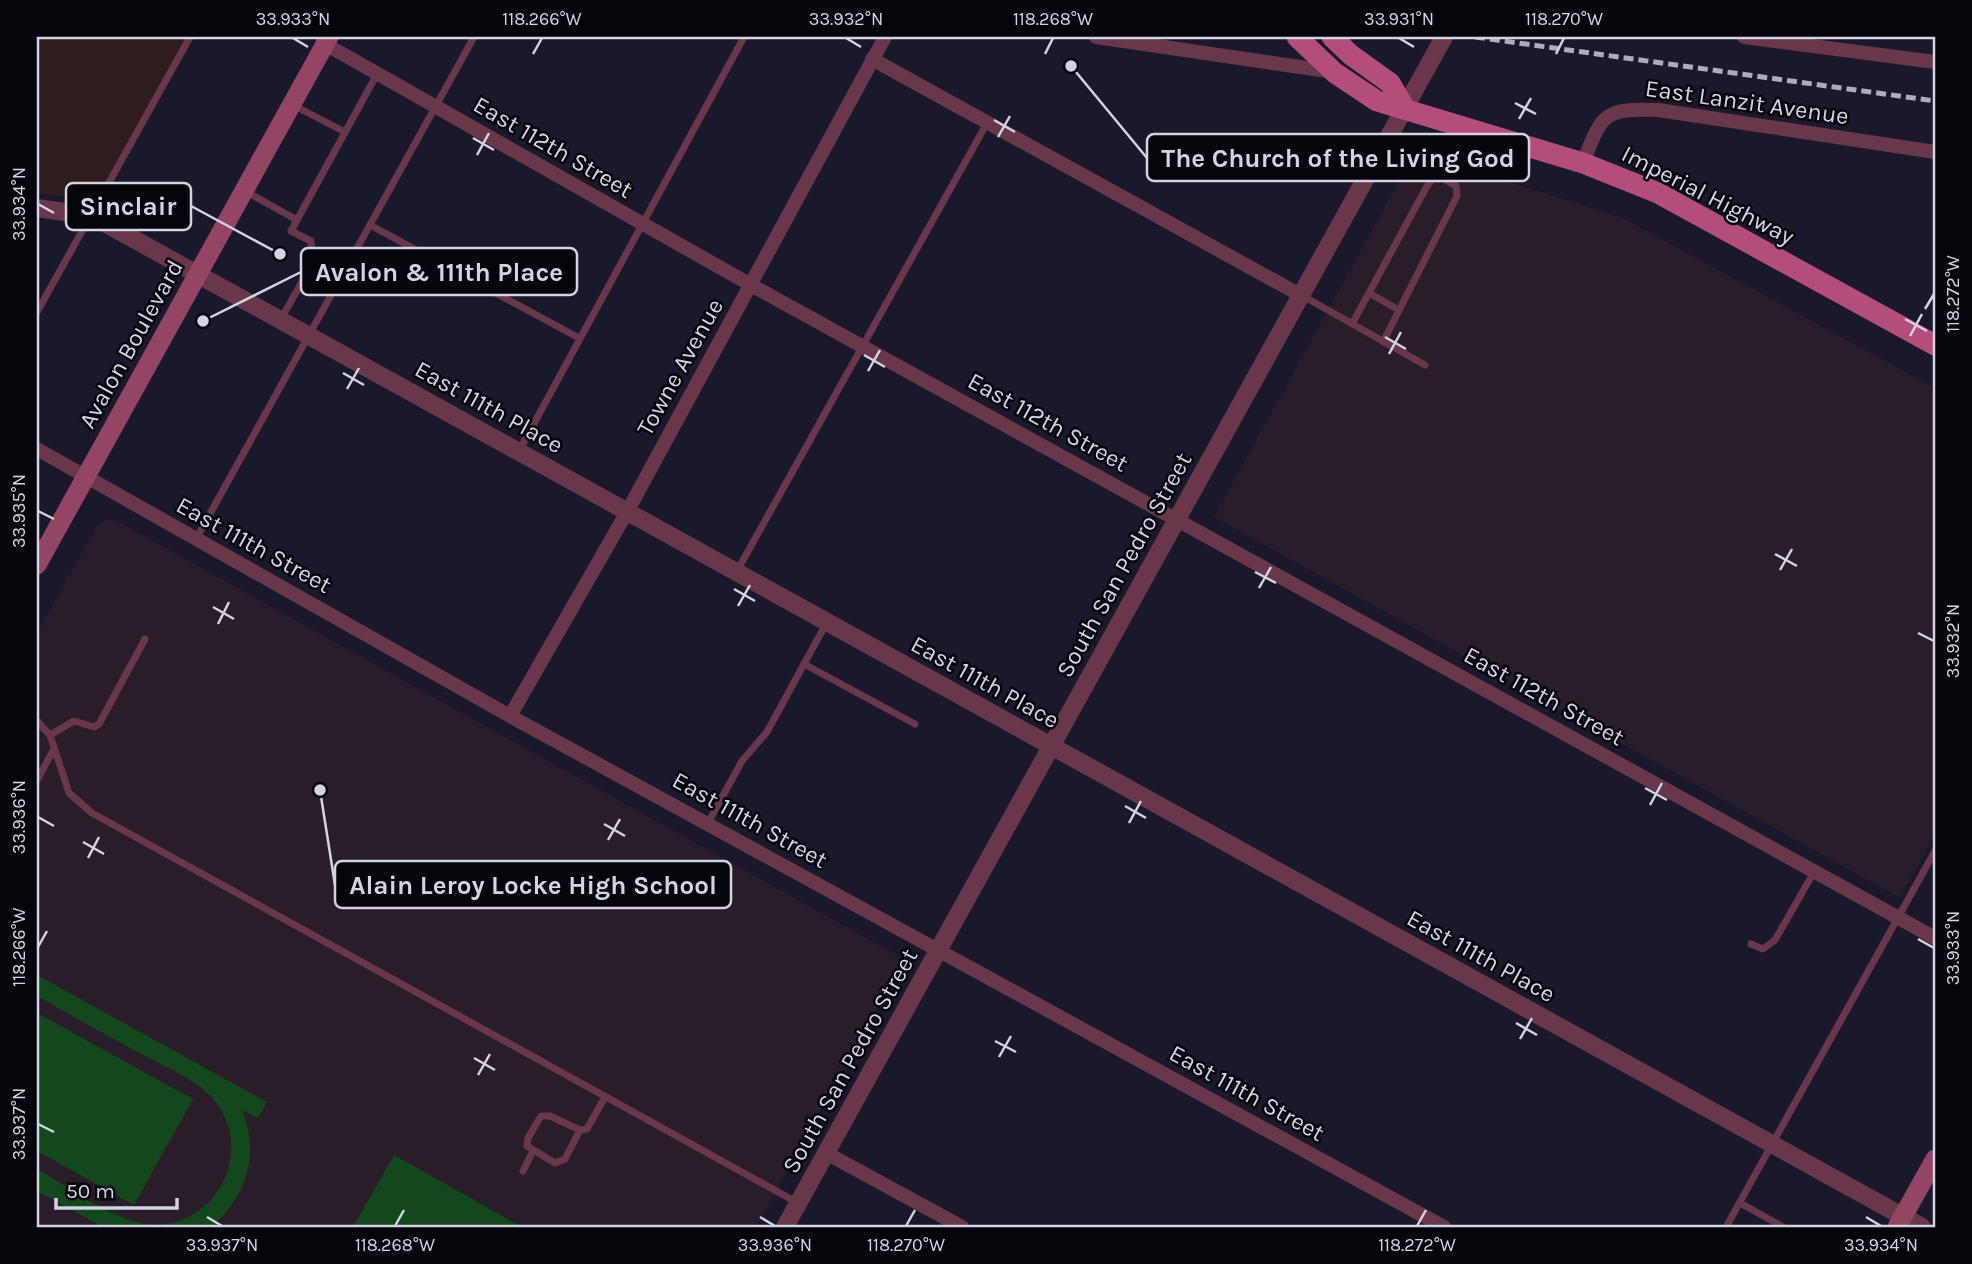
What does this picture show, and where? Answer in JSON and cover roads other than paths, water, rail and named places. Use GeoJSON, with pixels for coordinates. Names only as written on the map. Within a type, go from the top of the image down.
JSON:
{"type":"FeatureCollection","features":[{"type":"Feature","properties":{"kind":"main road","name":"Imperial Highway"},"geometry":{"type":"LineString","coordinates":[[1297,37],[1335,73],[1377,101],[1583,163],[1658,193],[1935,345]]}},
{"type":"Feature","properties":{"kind":"main road"},"geometry":{"type":"LineString","coordinates":[[1332,37],[1351,55],[1390,83],[1404,107]]}},
{"type":"Feature","properties":{"kind":"main road","name":"Avalon Boulevard"},"geometry":{"type":"LineString","coordinates":[[37,565],[327,40]]}},
{"type":"Feature","properties":{"kind":"main road"},"geometry":{"type":"LineString","coordinates":[[1900,1222],[1935,1159]]}},
{"type":"Feature","properties":{"kind":"street","name":"Towne Avenue"},"geometry":{"type":"LineString","coordinates":[[510,716],[627,512],[885,37]]}},
{"type":"Feature","properties":{"kind":"street"},"geometry":{"type":"LineString","coordinates":[[1096,37],[1335,73]]}},
{"type":"Feature","properties":{"kind":"street","name":"South San Pedro Street"},"geometry":{"type":"LineString","coordinates":[[785,1227],[1444,37]]}},
{"type":"Feature","properties":{"kind":"street"},"geometry":{"type":"LineString","coordinates":[[1744,37],[1935,62]]}},
{"type":"Feature","properties":{"kind":"street","name":"East 112th Street"},"geometry":{"type":"LineString","coordinates":[[327,40],[377,74],[751,285],[1935,938]]}},
{"type":"Feature","properties":{"kind":"street"},"geometry":{"type":"LineString","coordinates":[[872,59],[1302,296]]}},
{"type":"Feature","properties":{"kind":"street","name":"East Lanzit Avenue"},"geometry":{"type":"LineString","coordinates":[[1583,163],[1596,130],[1607,115],[1627,109],[1657,110],[1935,152]]}},
{"type":"Feature","properties":{"kind":"street","name":"East 111th Place"},"geometry":{"type":"LineString","coordinates":[[37,208],[92,216],[1773,1144],[1900,1222],[1922,1227]]}},
{"type":"Feature","properties":{"kind":"street","name":"East 111th Street"},"geometry":{"type":"LineString","coordinates":[[37,449],[510,716],[1444,1227]]}},
{"type":"Feature","properties":{"kind":"street"},"geometry":{"type":"LineString","coordinates":[[826,1153],[962,1227]]}},
{"type":"Feature","properties":{"kind":"lane"},"geometry":{"type":"LineString","coordinates":[[37,312],[190,37]]}},
{"type":"Feature","properties":{"kind":"lane"},"geometry":{"type":"LineString","coordinates":[[196,539],[474,37]]}},
{"type":"Feature","properties":{"kind":"lane"},"geometry":{"type":"LineString","coordinates":[[519,451],[744,37]]}},
{"type":"Feature","properties":{"kind":"lane"},"geometry":{"type":"LineString","coordinates":[[281,320],[312,264],[311,241],[291,231],[377,74]]}},
{"type":"Feature","properties":{"kind":"lane"},"geometry":{"type":"LineString","coordinates":[[292,104],[345,132]]}},
{"type":"Feature","properties":{"kind":"lane"},"geometry":{"type":"LineString","coordinates":[[736,571],[987,122]]}},
{"type":"Feature","properties":{"kind":"lane"},"geometry":{"type":"LineString","coordinates":[[1352,324],[1432,179],[1438,176],[1456,186],[1457,196],[1383,342]]}},
{"type":"Feature","properties":{"kind":"lane"},"geometry":{"type":"LineString","coordinates":[[244,191],[297,220]]}},
{"type":"Feature","properties":{"kind":"lane"},"geometry":{"type":"LineString","coordinates":[[370,225],[579,338]]}},
{"type":"Feature","properties":{"kind":"lane"},"geometry":{"type":"LineString","coordinates":[[1369,293],[1399,310]]}},
{"type":"Feature","properties":{"kind":"lane"},"geometry":{"type":"LineString","coordinates":[[1302,296],[1425,365]]}},
{"type":"Feature","properties":{"kind":"lane"},"geometry":{"type":"LineString","coordinates":[[708,823],[742,761],[767,732],[827,622]]}},
{"type":"Feature","properties":{"kind":"lane"},"geometry":{"type":"LineString","coordinates":[[50,735],[74,721],[94,727],[99,723],[145,639]]}},
{"type":"Feature","properties":{"kind":"lane"},"geometry":{"type":"LineString","coordinates":[[804,664],[915,724]]}},
{"type":"Feature","properties":{"kind":"lane"},"geometry":{"type":"LineString","coordinates":[[37,722],[50,735],[69,793],[92,813],[798,1203]]}},
{"type":"Feature","properties":{"kind":"lane"},"geometry":{"type":"LineString","coordinates":[[37,780],[54,749]]}},
{"type":"Feature","properties":{"kind":"lane"},"geometry":{"type":"LineString","coordinates":[[1726,1227],[1935,850]]}},
{"type":"Feature","properties":{"kind":"lane"},"geometry":{"type":"LineString","coordinates":[[1751,944],[1763,949],[1774,940],[1814,871]]}},
{"type":"Feature","properties":{"kind":"lane"},"geometry":{"type":"LineString","coordinates":[[580,1130],[565,1159],[560,1162],[533,1151],[527,1143],[541,1116],[550,1116],[580,1130],[587,1129],[605,1097]]}},
{"type":"Feature","properties":{"kind":"lane"},"geometry":{"type":"LineString","coordinates":[[523,1171],[533,1151]]}},
{"type":"Feature","properties":{"kind":"lane"},"geometry":{"type":"LineString","coordinates":[[1740,1203],[1783,1227]]}},
{"type":"Feature","properties":{"kind":"railway"},"geometry":{"type":"LineString","coordinates":[[1475,37],[1935,101]]}},
{"type":"Feature","properties":{"kind":"place","name":"The Church of the Living God"},"geometry":{"type":"Point","coordinates":[1071,66]}},
{"type":"Feature","properties":{"kind":"place","name":"Sinclair"},"geometry":{"type":"Point","coordinates":[280,254]}},
{"type":"Feature","properties":{"kind":"place","name":"Avalon & 111th Place"},"geometry":{"type":"Point","coordinates":[203,321]}},
{"type":"Feature","properties":{"kind":"place","name":"Alain Leroy Locke High School"},"geometry":{"type":"Point","coordinates":[320,790]}}]}
